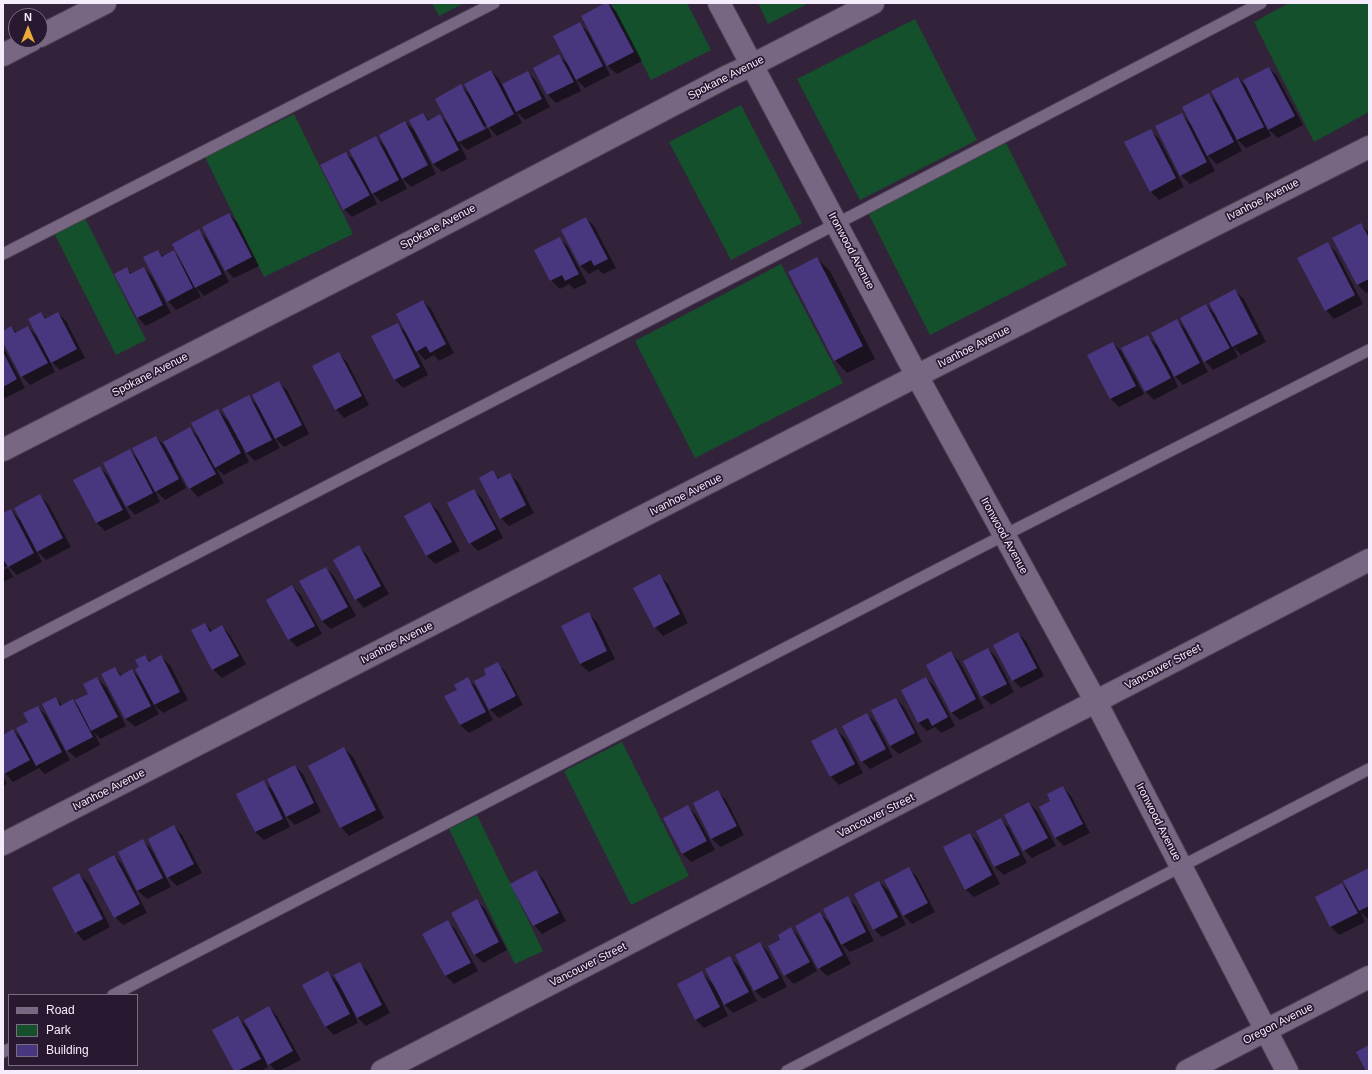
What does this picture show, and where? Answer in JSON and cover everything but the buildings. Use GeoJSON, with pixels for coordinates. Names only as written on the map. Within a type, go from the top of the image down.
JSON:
{"type":"FeatureCollection","features":[{"type":"Feature","properties":{"kind":"street"},"geometry":{"type":"LineString","coordinates":[[48,32],[105,3]]}},
{"type":"Feature","properties":{"kind":"street","name":"Ironwood Avenue"},"geometry":{"type":"LineString","coordinates":[[719,3],[917,376],[1096,702],[1287,1071]]}},
{"type":"Feature","properties":{"kind":"street","name":"Spokane Avenue"},"geometry":{"type":"LineString","coordinates":[[3,450],[395,250],[728,76],[873,3]]}},
{"type":"Feature","properties":{"kind":"street"},"geometry":{"type":"LineString","coordinates":[[3,55],[17,48]]}},
{"type":"Feature","properties":{"kind":"street","name":"Ivanhoe Avenue"},"geometry":{"type":"LineString","coordinates":[[3,844],[917,376],[1369,147]]}},
{"type":"Feature","properties":{"kind":"street","name":"Vancouver Street"},"geometry":{"type":"LineString","coordinates":[[382,1071],[1369,560]]}},
{"type":"Feature","properties":{"kind":"street","name":"Oregon Avenue"},"geometry":{"type":"LineString","coordinates":[[1187,1071],[1369,977]]}},
{"type":"Feature","properties":{"kind":"lane"},"geometry":{"type":"LineString","coordinates":[[3,254],[494,3]]}},
{"type":"Feature","properties":{"kind":"lane"},"geometry":{"type":"LineString","coordinates":[[3,653],[836,224],[1261,3]]}},
{"type":"Feature","properties":{"kind":"lane"},"geometry":{"type":"LineString","coordinates":[[115,994],[1004,536],[1369,350]]}},
{"type":"Feature","properties":{"kind":"lane"},"geometry":{"type":"LineString","coordinates":[[787,1071],[1369,769]]}},
{"type":"Feature","properties":{"kind":"green space"},"geometry":{"type":"Polygon","coordinates":[[[432,3],[464,3],[439,16],[432,3]]]}},
{"type":"Feature","properties":{"kind":"green space"},"geometry":{"type":"Polygon","coordinates":[[[611,3],[687,3],[711,50],[651,80],[611,3]]]}},
{"type":"Feature","properties":{"kind":"green space"},"geometry":{"type":"Polygon","coordinates":[[[758,3],[809,3],[768,24],[758,3]]]}},
{"type":"Feature","properties":{"kind":"green space"},"geometry":{"type":"Polygon","coordinates":[[[1289,3],[1369,3],[1369,112],[1314,142],[1254,22],[1289,3]]]}},
{"type":"Feature","properties":{"kind":"green space"},"geometry":{"type":"Polygon","coordinates":[[[915,19],[977,140],[860,200],[797,79],[915,19]]]}},
{"type":"Feature","properties":{"kind":"green space"},"geometry":{"type":"Polygon","coordinates":[[[741,105],[802,223],[731,260],[669,142],[741,105]]]}},
{"type":"Feature","properties":{"kind":"green space"},"geometry":{"type":"Polygon","coordinates":[[[294,114],[353,234],[264,277],[205,157],[294,114]]]}},
{"type":"Feature","properties":{"kind":"green space"},"geometry":{"type":"Polygon","coordinates":[[[1006,143],[1067,265],[930,335],[868,213],[1006,143]]]}},
{"type":"Feature","properties":{"kind":"green space"},"geometry":{"type":"Polygon","coordinates":[[[85,218],[146,340],[116,355],[54,233],[85,218]]]}},
{"type":"Feature","properties":{"kind":"green space"},"geometry":{"type":"Polygon","coordinates":[[[781,264],[843,383],[695,458],[635,341],[781,264]]]}},
{"type":"Feature","properties":{"kind":"green space"},"geometry":{"type":"Polygon","coordinates":[[[622,742],[689,876],[631,905],[564,771],[622,742]]]}},
{"type":"Feature","properties":{"kind":"green space"},"geometry":{"type":"Polygon","coordinates":[[[477,815],[543,951],[515,964],[449,829],[477,815]]]}}]}
